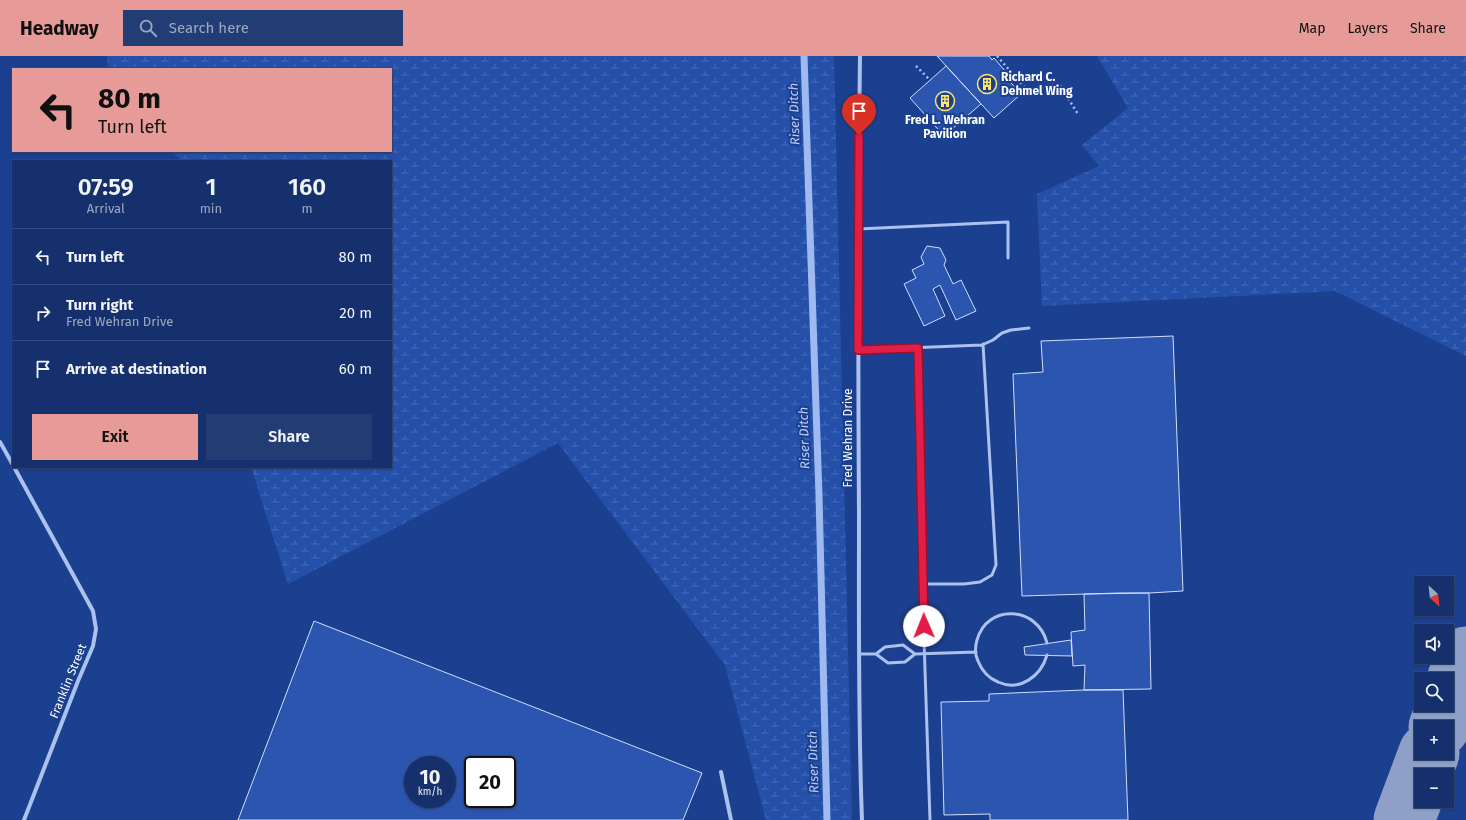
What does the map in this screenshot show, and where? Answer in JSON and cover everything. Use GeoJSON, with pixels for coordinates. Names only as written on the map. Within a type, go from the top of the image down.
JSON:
{"type":"FeatureCollection","features":[{"type":"Feature","properties":{"kind":"street","name":"Fred Wehran Drive"},"geometry":{"type":"LineString","coordinates":[[860,56],[858,229],[859,759],[862,820]]}},
{"type":"Feature","properties":{"kind":"street","name":"Franklin Street"},"geometry":{"type":"LineString","coordinates":[[0,442],[12,464]]}},
{"type":"Feature","properties":{"kind":"street","name":"Franklin Street"},"geometry":{"type":"LineString","coordinates":[[14,468],[93,611],[96,629],[93,646],[24,820]]}},
{"type":"Feature","properties":{"kind":"street"},"geometry":{"type":"LineString","coordinates":[[721,772],[731,820]]}},
{"type":"Feature","properties":{"kind":"lane"},"geometry":{"type":"LineString","coordinates":[[858,229],[1008,222],[1008,258]]}},
{"type":"Feature","properties":{"kind":"lane"},"geometry":{"type":"LineString","coordinates":[[858,350],[983,344],[993,340],[1002,333],[1011,330],[1029,328]]}},
{"type":"Feature","properties":{"kind":"lane"},"geometry":{"type":"LineString","coordinates":[[923,584],[964,584],[980,582],[992,575],[996,565],[983,344]]}},
{"type":"Feature","properties":{"kind":"lane"},"geometry":{"type":"LineString","coordinates":[[918,348],[930,820]]}},
{"type":"Feature","properties":{"kind":"lane"},"geometry":{"type":"LineString","coordinates":[[1047,643],[1039,626],[1030,618],[1019,614],[1007,614],[995,617],[985,624],[979,634],[975,646],[976,658],[981,670],[990,678],[1000,683],[1011,685],[1023,683],[1033,678],[1041,670],[1047,655]]}},
{"type":"Feature","properties":{"kind":"lane"},"geometry":{"type":"LineString","coordinates":[[876,654],[885,647],[903,645],[915,654],[976,652]]}},
{"type":"Feature","properties":{"kind":"lane"},"geometry":{"type":"LineString","coordinates":[[859,654],[876,654],[888,663],[905,662],[915,654]]}},
{"type":"Feature","properties":{"kind":"path"},"geometry":{"type":"LineString","coordinates":[[997,56],[1027,90],[1059,84],[1078,114]]}},
{"type":"Feature","properties":{"kind":"path"},"geometry":{"type":"LineString","coordinates":[[916,66],[930,80]]}},
{"type":"Feature","properties":{"kind":"green space"},"geometry":{"type":"Polygon","coordinates":[[[107,56],[834,56],[852,820],[766,820],[725,665],[558,443],[288,584],[251,468],[392,468],[392,160],[182,160],[171,152],[392,152],[392,68],[108,68],[107,56]]]}},
{"type":"Feature","properties":{"kind":"green space"},"geometry":{"type":"Polygon","coordinates":[[[1097,56],[1466,56],[1466,356],[1335,291],[1042,306],[1037,194],[1099,166],[1082,145],[1128,108],[1097,56]]]}},
{"type":"Feature","properties":{"kind":"building","name":"Richard C. Dehmel Wing"},"geometry":{"type":"Polygon","coordinates":[[[937,56],[989,56],[992,60],[994,58],[1006,72],[1003,74],[1021,94],[994,118],[937,56]]]}},
{"type":"Feature","properties":{"kind":"building","name":"Fred L. Wehran Pavilion"},"geometry":{"type":"Polygon","coordinates":[[[946,66],[981,104],[944,136],[910,98],[946,66]]]}},
{"type":"Feature","properties":{"kind":"building"},"geometry":{"type":"Polygon","coordinates":[[[927,246],[940,248],[946,260],[944,265],[953,284],[961,280],[976,311],[956,320],[940,285],[933,289],[945,316],[924,326],[904,284],[916,278],[912,270],[924,264],[921,257],[927,246]]]}},
{"type":"Feature","properties":{"kind":"building"},"geometry":{"type":"Polygon","coordinates":[[[1173,336],[1183,591],[1022,596],[1013,374],[1043,372],[1041,341],[1173,336]]]}},
{"type":"Feature","properties":{"kind":"building"},"geometry":{"type":"Polygon","coordinates":[[[1149,593],[1151,689],[1084,690],[1085,665],[1073,666],[1071,632],[1085,630],[1084,594],[1149,593]]]}},
{"type":"Feature","properties":{"kind":"building"},"geometry":{"type":"Polygon","coordinates":[[[314,621],[702,773],[683,820],[238,820],[314,621]]]}},
{"type":"Feature","properties":{"kind":"building"},"geometry":{"type":"Polygon","coordinates":[[[1071,640],[1072,656],[1025,655],[1024,647],[1071,640]]]}},
{"type":"Feature","properties":{"kind":"building"},"geometry":{"type":"Polygon","coordinates":[[[1123,690],[1128,820],[990,820],[990,814],[944,815],[941,702],[989,701],[989,694],[1123,690]]]}},
{"type":"Feature","properties":{"kind":"waterway","name":"Riser Ditch"},"geometry":{"type":"LineString","coordinates":[[804,56],[819,495],[827,820]]}},
{"type":"Feature","properties":{"kind":"taxiway"},"geometry":{"type":"LineString","coordinates":[[1442,720],[1466,657]]}},
{"type":"Feature","properties":{"kind":"taxiway"},"geometry":{"type":"LineString","coordinates":[[1404,820],[1426,760]]}},
{"type":"Feature","properties":{"kind":"place","name":"Richard C. Dehmel Wing"},"geometry":{"type":"Point","coordinates":[987,84]}},
{"type":"Feature","properties":{"kind":"place","name":"Fred L. Wehran Pavilion"},"geometry":{"type":"Point","coordinates":[945,101]}},
{"type":"Feature","properties":{"kind":"route"},"geometry":{"type":"LineString","coordinates":[[859,135],[858,350],[918,348],[924,626]]}}]}
